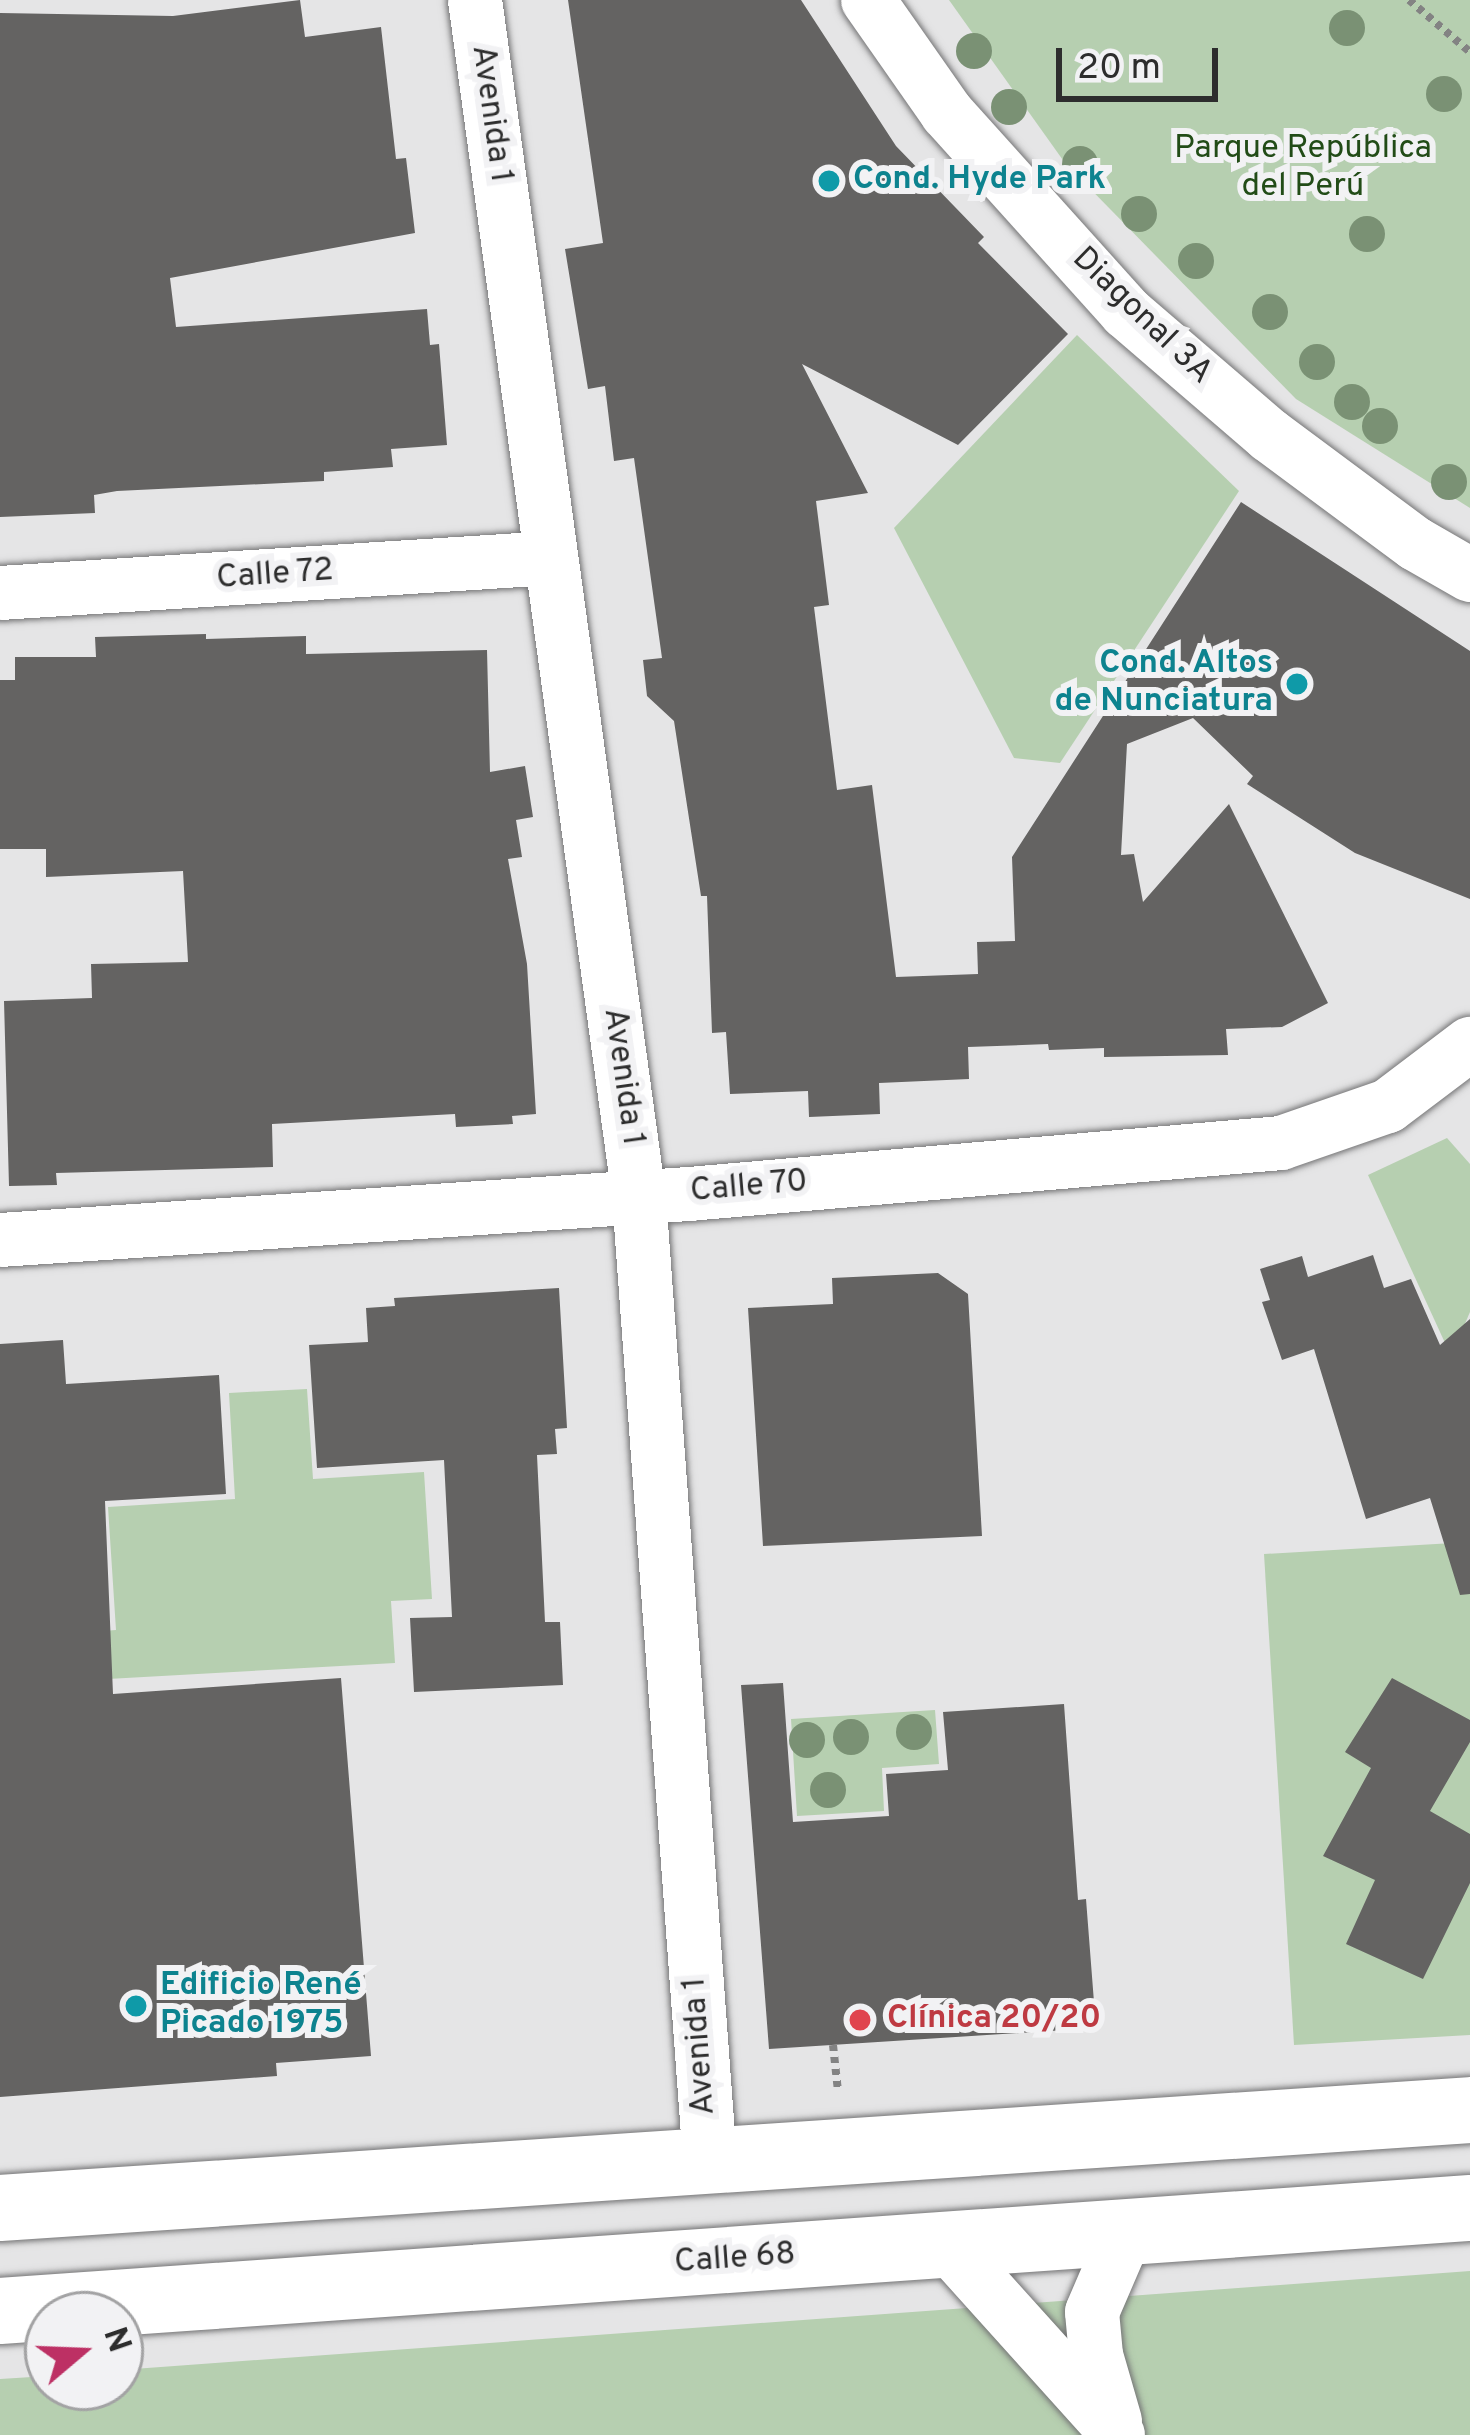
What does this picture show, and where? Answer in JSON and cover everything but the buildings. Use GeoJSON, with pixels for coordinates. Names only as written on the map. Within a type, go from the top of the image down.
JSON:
{"type":"FeatureCollection","features":[{"type":"Feature","properties":{"kind":"main road"},"geometry":{"type":"LineString","coordinates":[[0,2208],[1470,2110]]}},
{"type":"Feature","properties":{"kind":"main road","name":"Calle 68"},"geometry":{"type":"LineString","coordinates":[[0,2311],[1470,2209]]}},
{"type":"Feature","properties":{"kind":"street","name":"Avenida 1"},"geometry":{"type":"LineString","coordinates":[[475,0],[639,1197],[710,2161]]}},
{"type":"Feature","properties":{"kind":"street","name":"Diagonal 3A"},"geometry":{"type":"LineString","coordinates":[[868,0],[947,113],[1126,312],[1269,435],[1416,544],[1470,574]]}},
{"type":"Feature","properties":{"kind":"street","name":"Calle 72"},"geometry":{"type":"LineString","coordinates":[[0,593],[551,558]]}},
{"type":"Feature","properties":{"kind":"street","name":"Calle 70"},"geometry":{"type":"LineString","coordinates":[[0,1240],[639,1197],[1281,1142],[1388,1106],[1470,1044]]}},
{"type":"Feature","properties":{"kind":"street"},"geometry":{"type":"LineString","coordinates":[[1118,2435],[1096,2355],[1091,2312],[1126,2233]]}},
{"type":"Feature","properties":{"kind":"street"},"geometry":{"type":"LineString","coordinates":[[948,2246],[1118,2435]]}},
{"type":"Feature","properties":{"kind":"path"},"geometry":{"type":"LineString","coordinates":[[1409,0],[1470,52]]}},
{"type":"Feature","properties":{"kind":"path"},"geometry":{"type":"LineString","coordinates":[[833,2045],[838,2091]]}},
{"type":"Feature","properties":{"kind":"green space","name":"Parque República del Perú"},"geometry":{"type":"Polygon","coordinates":[[[949,0],[1470,0],[1470,508],[1296,399],[1065,163],[949,0]]]}},
{"type":"Feature","properties":{"kind":"green space"},"geometry":{"type":"Polygon","coordinates":[[[1077,335],[1239,491],[1060,763],[1014,758],[894,528],[1077,335]]]}},
{"type":"Feature","properties":{"kind":"green space"},"geometry":{"type":"Polygon","coordinates":[[[1447,1138],[1470,1164],[1470,1312],[1451,1356],[1368,1175],[1447,1138]]]}},
{"type":"Feature","properties":{"kind":"green space"},"geometry":{"type":"Polygon","coordinates":[[[307,1389],[313,1479],[424,1472],[432,1599],[391,1601],[395,1663],[0,1685],[0,1639],[116,1630],[108,1507],[235,1499],[229,1393],[307,1389]]]}},
{"type":"Feature","properties":{"kind":"green space"},"geometry":{"type":"Polygon","coordinates":[[[1470,1542],[1470,2035],[1294,2045],[1264,1554],[1470,1542]]]}},
{"type":"Feature","properties":{"kind":"green space"},"geometry":{"type":"Polygon","coordinates":[[[935,1710],[939,1764],[882,1768],[884,1811],[797,1816],[791,1719],[935,1710]]]}},
{"type":"Feature","properties":{"kind":"green space"},"geometry":{"type":"Polygon","coordinates":[[[1470,2271],[1470,2435],[0,2435],[0,2379],[24,2378],[24,2411],[144,2411],[144,2368],[1470,2271]]]}},
{"type":"Feature","properties":{"kind":"place","name":"Cond. Hyde Park"},"geometry":{"type":"Point","coordinates":[829,181]}},
{"type":"Feature","properties":{"kind":"place","name":"Cond. Altos de Nunciatura"},"geometry":{"type":"Point","coordinates":[1297,684]}},
{"type":"Feature","properties":{"kind":"place","name":"Edificio René Picado 1975"},"geometry":{"type":"Point","coordinates":[136,2006]}},
{"type":"Feature","properties":{"kind":"place","name":"Clínica 20/20"},"geometry":{"type":"Point","coordinates":[860,2020]}}]}
